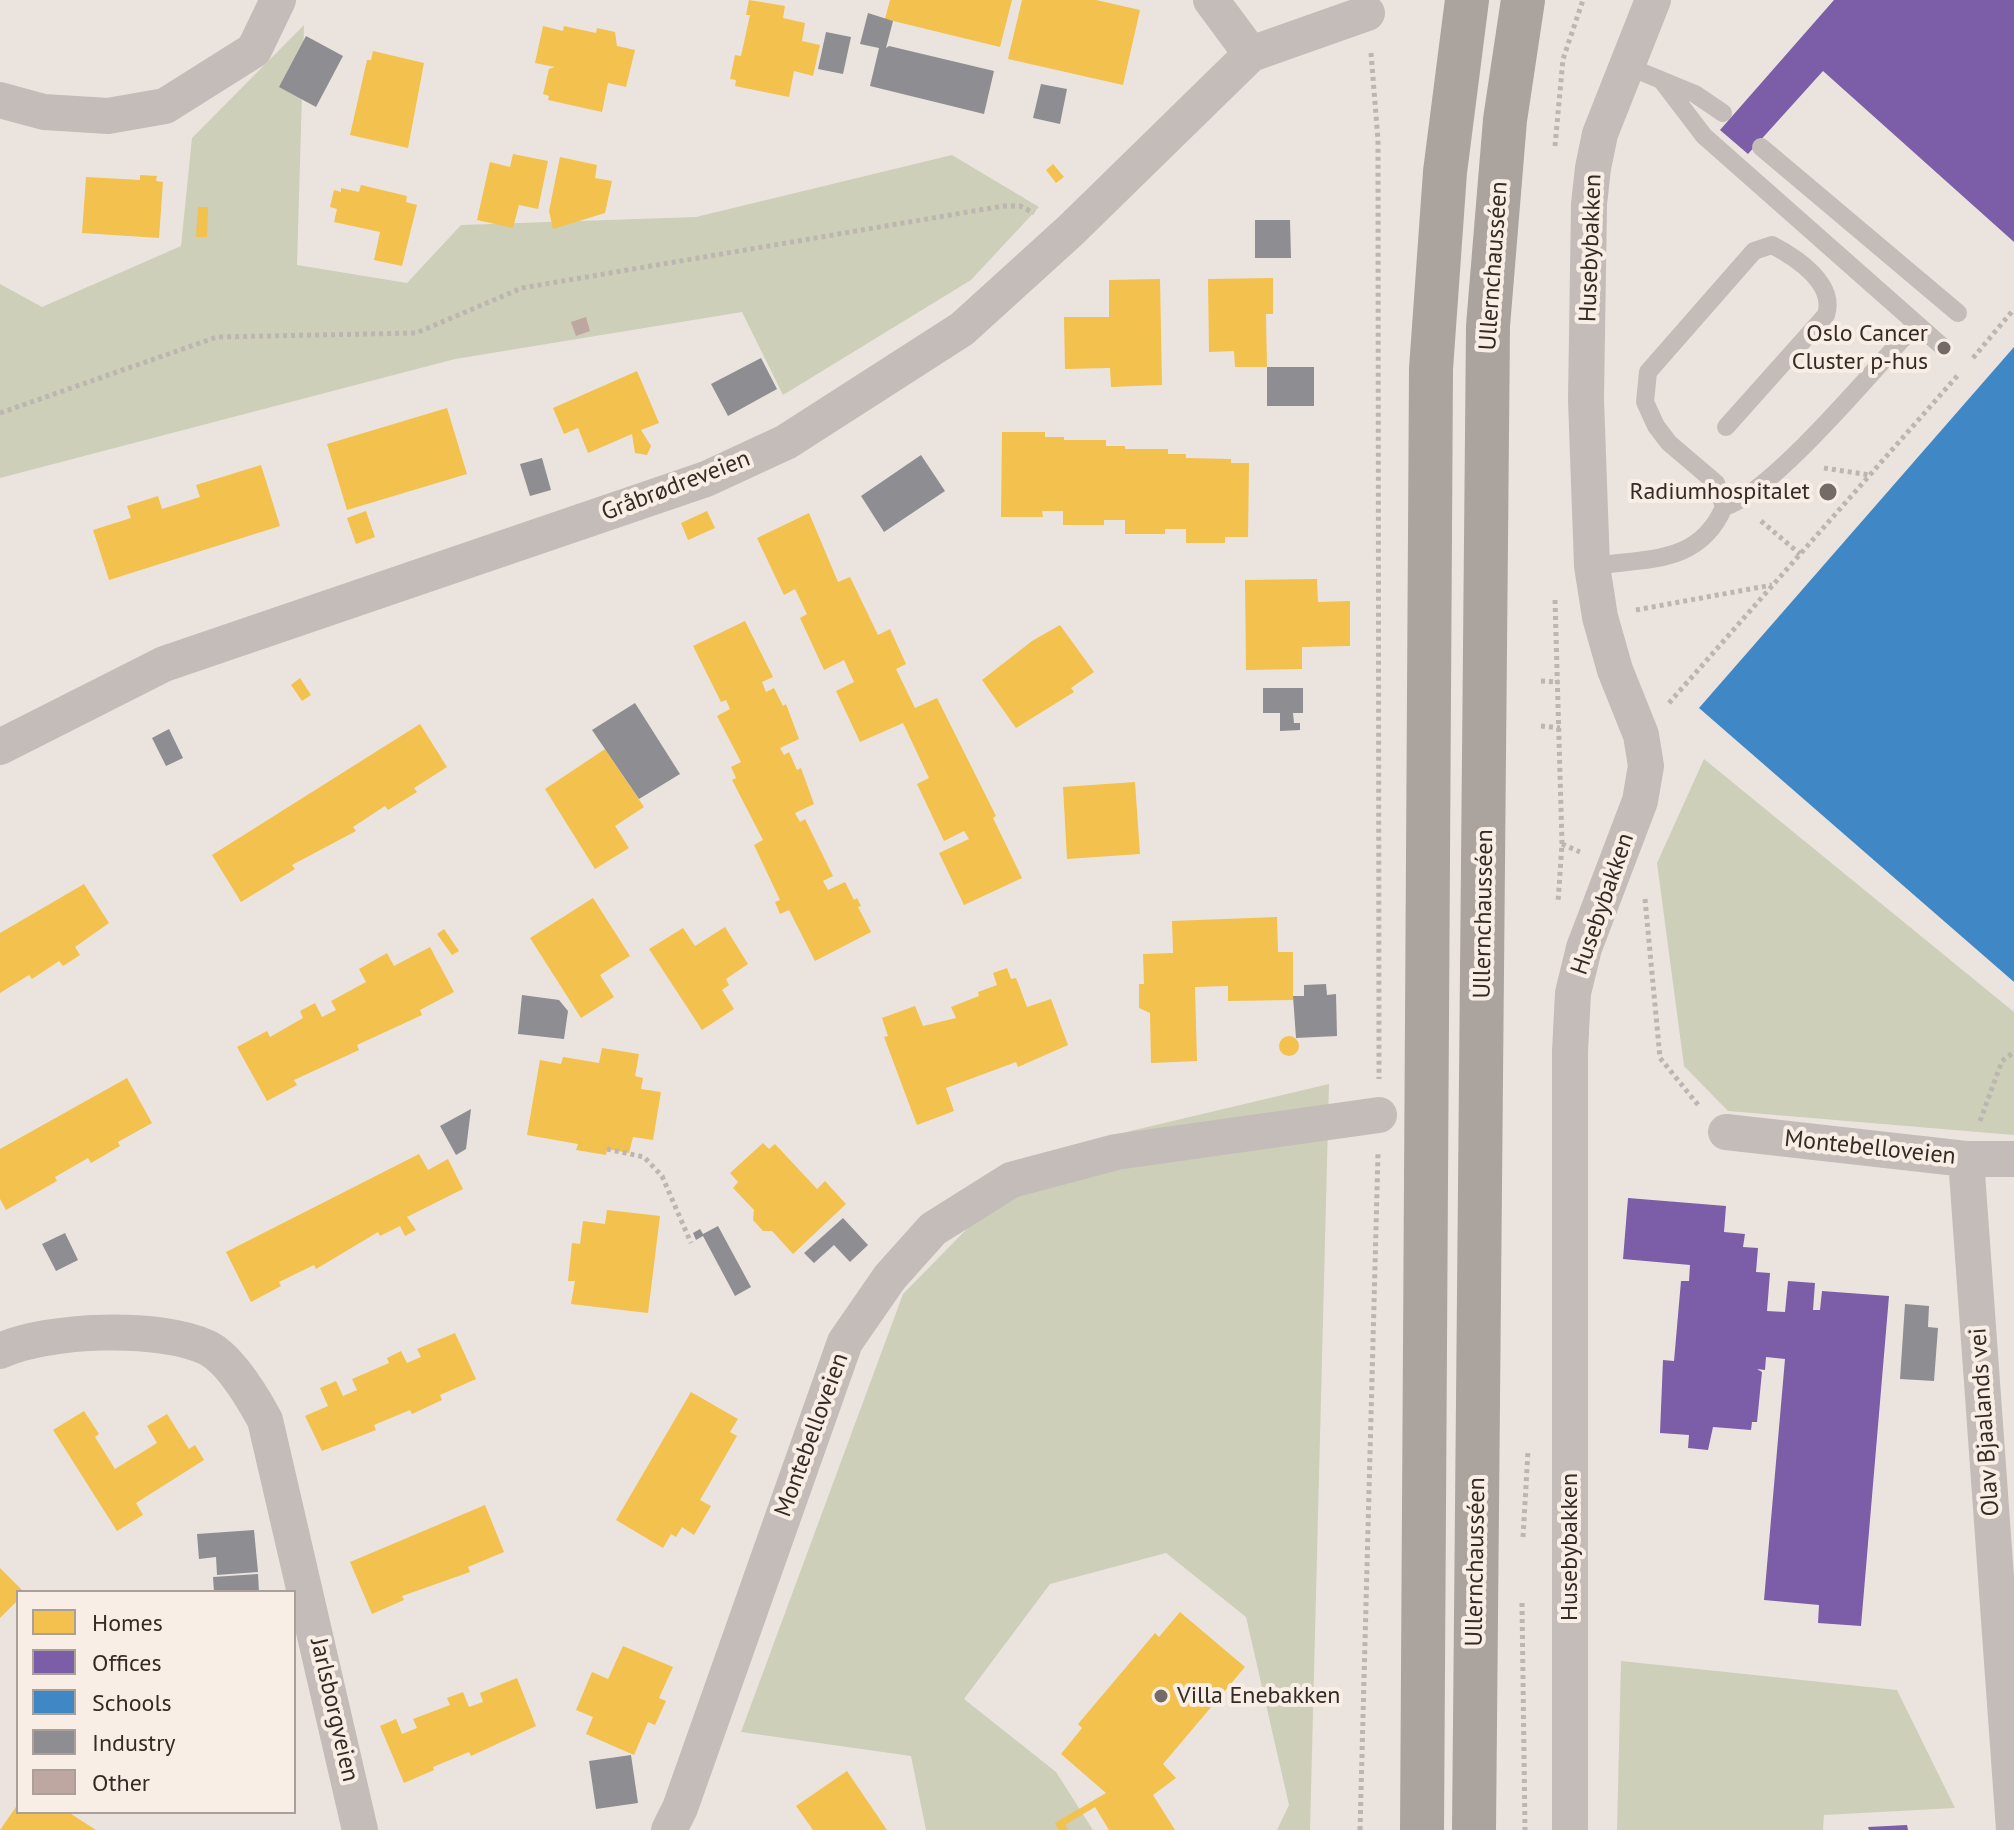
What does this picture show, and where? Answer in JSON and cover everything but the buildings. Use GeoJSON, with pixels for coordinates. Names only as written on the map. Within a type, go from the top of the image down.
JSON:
{"type":"FeatureCollection","features":[{"type":"Feature","properties":{"kind":"highway"},"geometry":{"type":"LineString","coordinates":[[1422,1830],[1431,369],[1445,172],[1467,0]]}},
{"type":"Feature","properties":{"kind":"highway","name":"Ullernchausséen"},"geometry":{"type":"LineString","coordinates":[[1474,1830],[1488,326],[1505,120],[1523,0]]}},
{"type":"Feature","properties":{"kind":"street"},"geometry":{"type":"LineString","coordinates":[[0,100],[44,112],[108,116],[165,106],[254,50],[278,0]]}},
{"type":"Feature","properties":{"kind":"street"},"geometry":{"type":"LineString","coordinates":[[1211,0],[1251,54],[1367,13]]}},
{"type":"Feature","properties":{"kind":"street","name":"Husebybakken"},"geometry":{"type":"LineString","coordinates":[[1570,1830],[1572,1009],[1584,948],[1640,801],[1646,766],[1641,735],[1615,670],[1600,617],[1592,566],[1586,400],[1589,204],[1600,134],[1653,0]]}},
{"type":"Feature","properties":{"kind":"street","name":"Gråbrødreveien"},"geometry":{"type":"LineString","coordinates":[[0,747],[164,664],[706,479],[786,442],[962,329],[1071,230],[1251,54]]}},
{"type":"Feature","properties":{"kind":"street","name":"Montebelloveien"},"geometry":{"type":"LineString","coordinates":[[683,1823],[845,1342],[890,1277],[933,1229],[1011,1180],[1116,1152],[1379,1115]]}},
{"type":"Feature","properties":{"kind":"street","name":"Montebelloveien"},"geometry":{"type":"LineString","coordinates":[[1726,1132],[1966,1159],[2014,1159]]}},
{"type":"Feature","properties":{"kind":"street","name":"Olav Bjaalands vei"},"geometry":{"type":"LineString","coordinates":[[1966,1159],[2014,1829]]}},
{"type":"Feature","properties":{"kind":"street","name":"Jarlsborgveien"},"geometry":{"type":"LineString","coordinates":[[0,1351],[84,1331],[150,1335],[209,1348],[245,1385],[265,1420],[360,1830]]}},
{"type":"Feature","properties":{"kind":"lane"},"geometry":{"type":"LineString","coordinates":[[1627,66],[1695,94],[1723,113]]}},
{"type":"Feature","properties":{"kind":"lane"},"geometry":{"type":"LineString","coordinates":[[1662,81],[1704,136],[1944,348]]}},
{"type":"Feature","properties":{"kind":"lane"},"geometry":{"type":"LineString","coordinates":[[1761,147],[1958,313]]}},
{"type":"Feature","properties":{"kind":"lane"},"geometry":{"type":"LineString","coordinates":[[1726,427],[1826,315],[1830,303],[1827,290],[1815,278],[1772,245],[1754,251],[1648,372],[1645,402],[1656,426],[1669,443],[1716,483],[1732,505]]}},
{"type":"Feature","properties":{"kind":"lane"},"geometry":{"type":"LineString","coordinates":[[1592,566],[1676,554],[1697,545],[1732,505],[1786,462],[1916,324]]}},
{"type":"Feature","properties":{"kind":"path"},"geometry":{"type":"LineString","coordinates":[[1555,155],[1563,59],[1583,0]]}},
{"type":"Feature","properties":{"kind":"path"},"geometry":{"type":"LineString","coordinates":[[1360,1830],[1379,1115],[1378,140],[1367,13]]}},
{"type":"Feature","properties":{"kind":"path"},"geometry":{"type":"LineString","coordinates":[[0,413],[217,337],[416,333],[522,288],[1003,206],[1020,206],[1071,230]]}},
{"type":"Feature","properties":{"kind":"path"},"geometry":{"type":"LineString","coordinates":[[1971,360],[2014,309]]}},
{"type":"Feature","properties":{"kind":"path"},"geometry":{"type":"LineString","coordinates":[[1666,706],[1961,371]]}},
{"type":"Feature","properties":{"kind":"path"},"geometry":{"type":"LineString","coordinates":[[1786,462],[1871,475]]}},
{"type":"Feature","properties":{"kind":"path"},"geometry":{"type":"LineString","coordinates":[[1732,505],[1800,554]]}},
{"type":"Feature","properties":{"kind":"path"},"geometry":{"type":"LineString","coordinates":[[1600,617],[1773,585]]}},
{"type":"Feature","properties":{"kind":"path"},"geometry":{"type":"LineString","coordinates":[[1555,591],[1562,844],[1558,907]]}},
{"type":"Feature","properties":{"kind":"path"},"geometry":{"type":"LineString","coordinates":[[1541,681],[1559,682]]}},
{"type":"Feature","properties":{"kind":"path"},"geometry":{"type":"LineString","coordinates":[[1541,726],[1560,728]]}},
{"type":"Feature","properties":{"kind":"path"},"geometry":{"type":"LineString","coordinates":[[1645,894],[1660,1058],[1687,1094],[1726,1132]]}},
{"type":"Feature","properties":{"kind":"path"},"geometry":{"type":"LineString","coordinates":[[1966,1159],[2002,1061],[2014,1052]]}},
{"type":"Feature","properties":{"kind":"path"},"geometry":{"type":"LineString","coordinates":[[607,1149],[644,1157],[662,1176],[691,1243]]}},
{"type":"Feature","properties":{"kind":"path"},"geometry":{"type":"LineString","coordinates":[[1523,1541],[1528,1446]]}},
{"type":"Feature","properties":{"kind":"path"},"geometry":{"type":"LineString","coordinates":[[1522,1588],[1525,1830]]}},
{"type":"Feature","properties":{"kind":"green space"},"geometry":{"type":"Polygon","coordinates":[[[304,25],[297,265],[407,283],[461,225],[696,217],[952,155],[1039,207],[971,280],[783,395],[742,312],[455,359],[0,478],[0,284],[42,307],[181,246],[192,138],[304,25]]]}},
{"type":"Feature","properties":{"kind":"green space"},"geometry":{"type":"Polygon","coordinates":[[[1704,759],[2014,1012],[2014,1135],[1728,1111],[1684,1066],[1657,863],[1704,759]]]}},
{"type":"Feature","properties":{"kind":"green space"},"geometry":{"type":"Polygon","coordinates":[[[1329,1084],[1310,1830],[1277,1830],[1289,1805],[1246,1617],[1166,1553],[1050,1584],[964,1699],[1056,1772],[1093,1830],[926,1830],[911,1756],[741,1732],[903,1294],[1002,1193],[1105,1137],[1329,1084]]]}},
{"type":"Feature","properties":{"kind":"green space"},"geometry":{"type":"Polygon","coordinates":[[[1621,1661],[1897,1690],[1955,1808],[1824,1815],[1823,1830],[1617,1830],[1621,1661]]]}},
{"type":"Feature","properties":{"kind":"place","name":"Oslo Cancer Cluster p-hus"},"geometry":{"type":"Point","coordinates":[1944,348]}},
{"type":"Feature","properties":{"kind":"place","name":"Radiumhospitalet"},"geometry":{"type":"Point","coordinates":[1828,492]}},
{"type":"Feature","properties":{"kind":"place","name":"Villa Enebakken"},"geometry":{"type":"Point","coordinates":[1161,1696]}}]}
